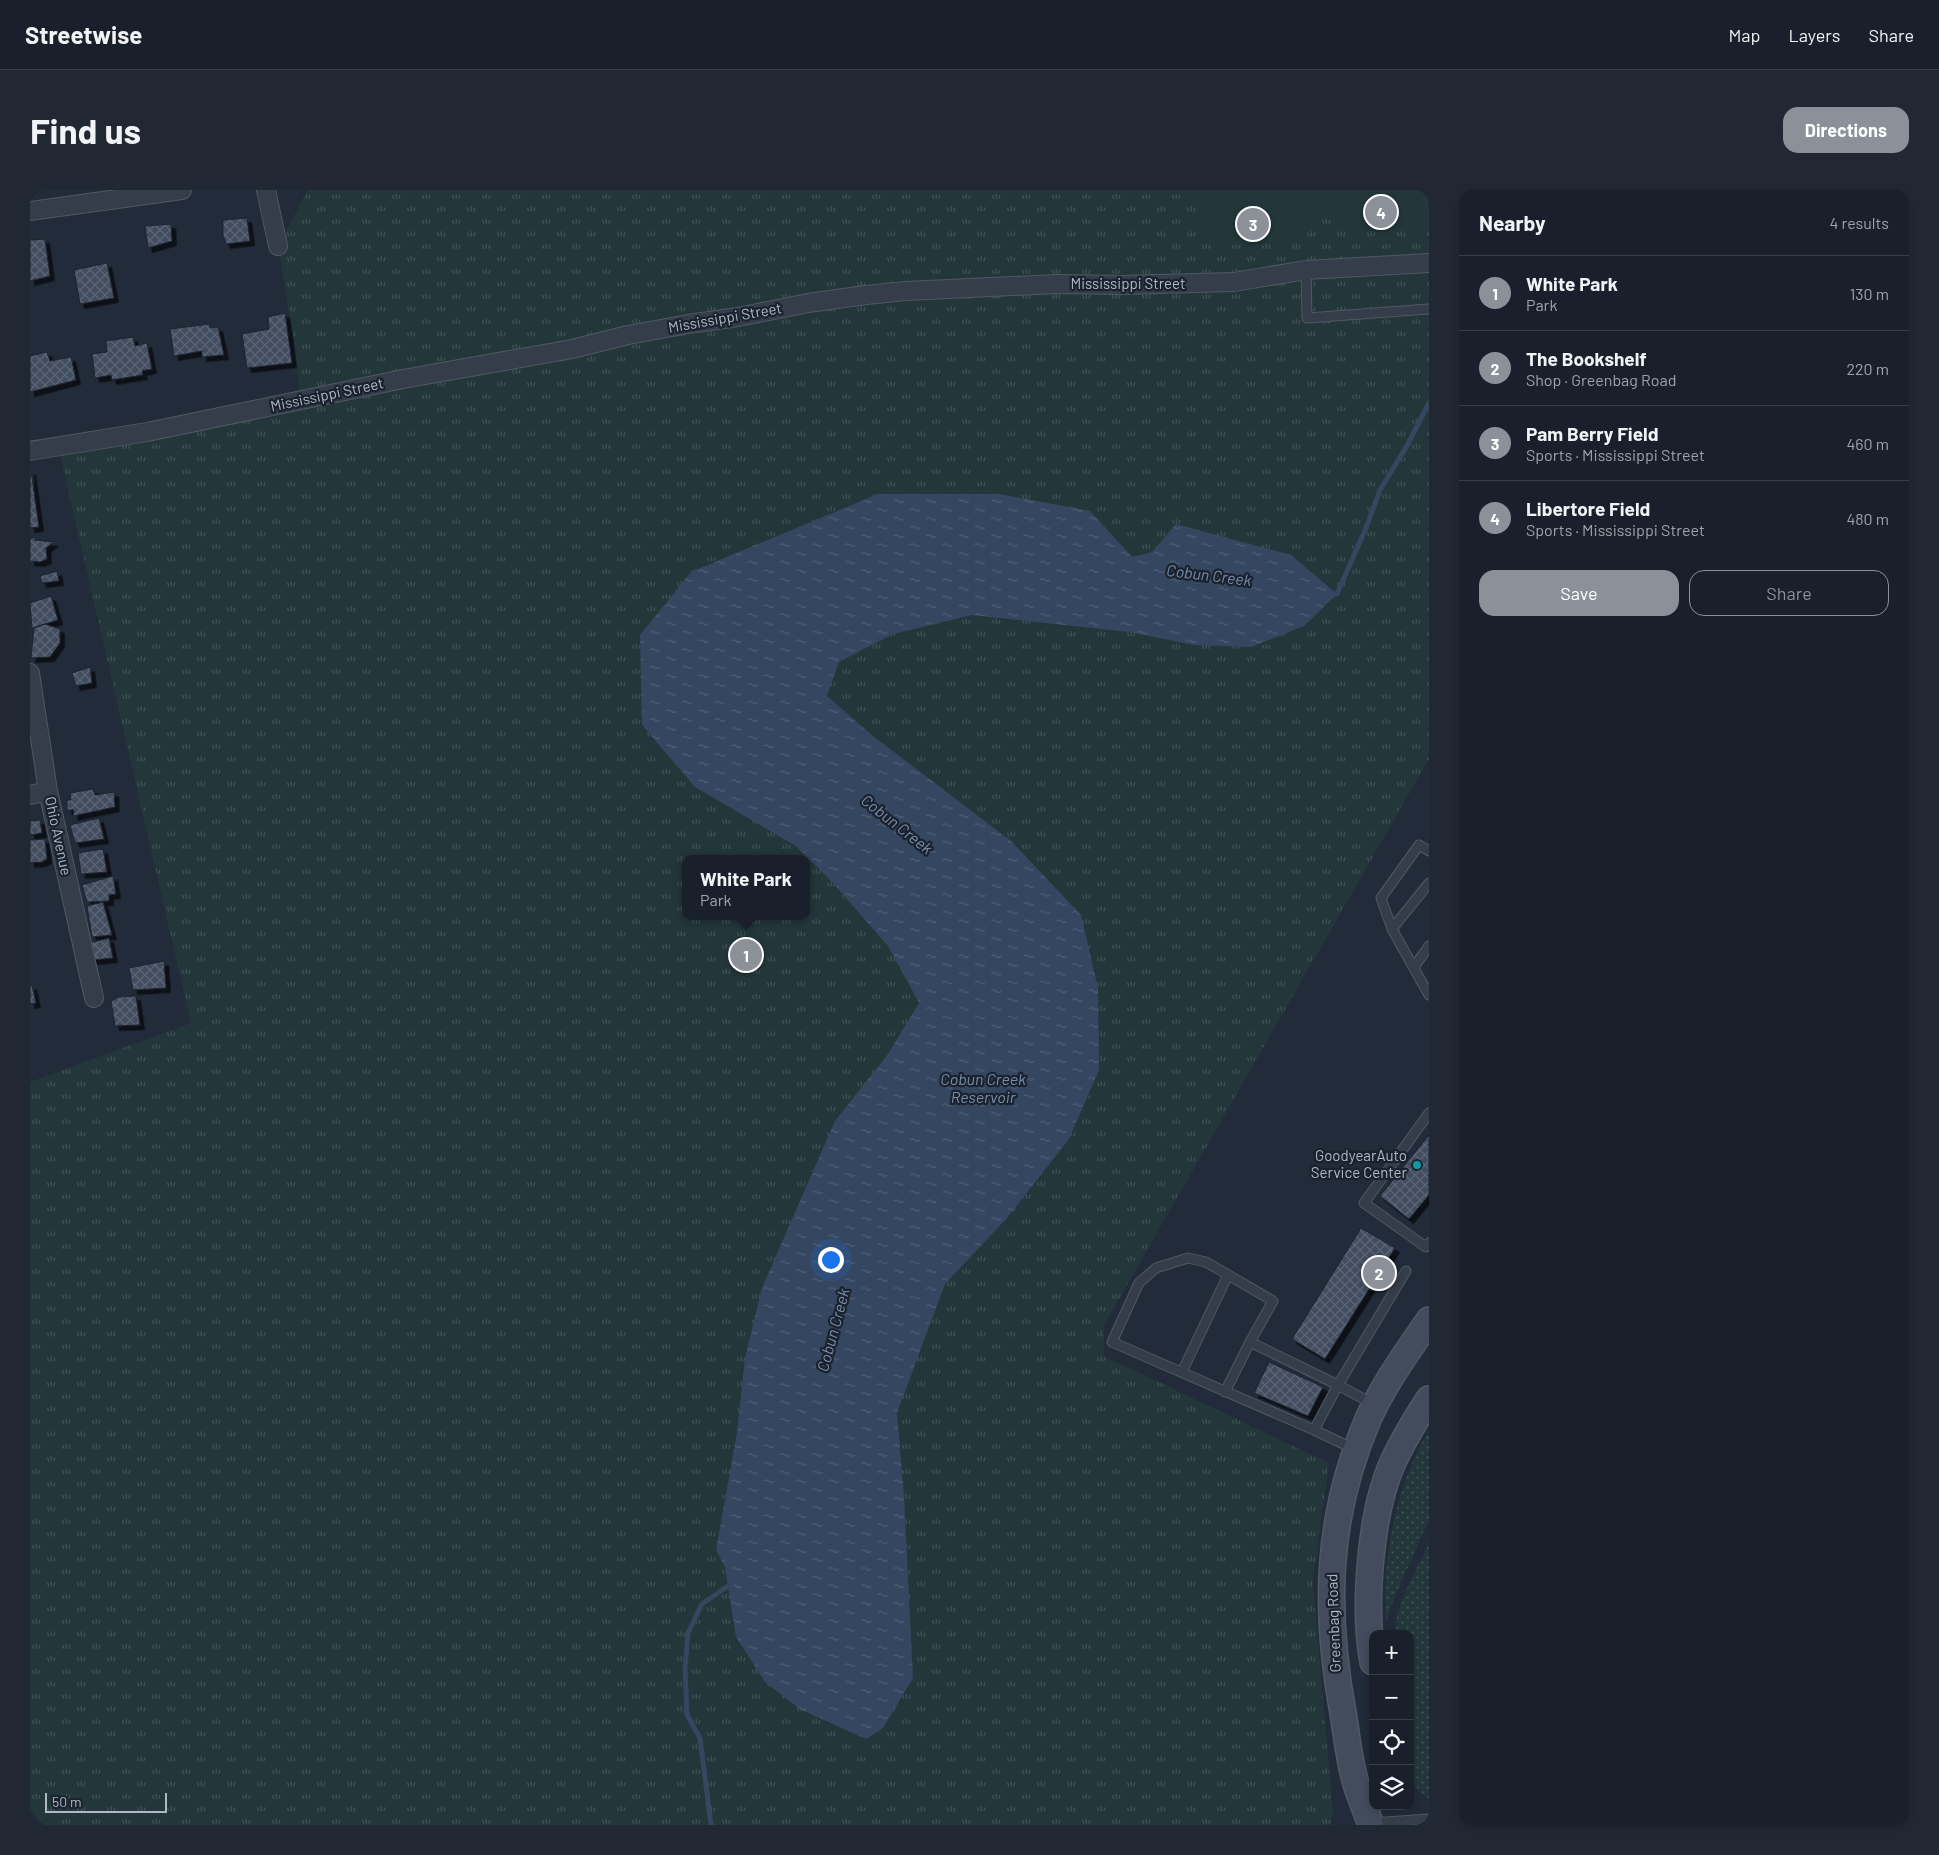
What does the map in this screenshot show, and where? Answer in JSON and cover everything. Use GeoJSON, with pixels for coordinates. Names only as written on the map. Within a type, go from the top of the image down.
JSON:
{"type":"FeatureCollection","features":[{"type":"Feature","properties":{"kind":"main road","name":"Greenbag Road"},"geometry":{"type":"LineString","coordinates":[[1372,1818],[1356,1782],[1337,1678],[1332,1632],[1331,1582],[1336,1524],[1356,1450],[1376,1406],[1394,1372],[1429,1320]]}},
{"type":"Feature","properties":{"kind":"main road"},"geometry":{"type":"LineString","coordinates":[[1370,1630],[1371,1559],[1377,1514],[1393,1464],[1429,1399]]}},
{"type":"Feature","properties":{"kind":"street"},"geometry":{"type":"LineString","coordinates":[[30,211],[64,198],[182,190]]}},
{"type":"Feature","properties":{"kind":"street"},"geometry":{"type":"LineString","coordinates":[[266,190],[278,246]]}},
{"type":"Feature","properties":{"kind":"street","name":"Mississippi Street"},"geometry":{"type":"LineString","coordinates":[[30,451],[147,432],[403,379],[469,369],[572,349],[654,330],[808,303],[906,292],[1057,284],[1120,285],[1234,282],[1306,270],[1429,263]]}},
{"type":"Feature","properties":{"kind":"street","name":"Ohio Avenue"},"geometry":{"type":"LineString","coordinates":[[30,673],[48,791],[94,998]]}},
{"type":"Feature","properties":{"kind":"street"},"geometry":{"type":"LineString","coordinates":[[30,795],[48,791]]}},
{"type":"Feature","properties":{"kind":"lane"},"geometry":{"type":"LineString","coordinates":[[1306,270],[1308,318],[1429,309]]}},
{"type":"Feature","properties":{"kind":"lane"},"geometry":{"type":"LineString","coordinates":[[1429,851],[1419,844],[1381,898],[1392,929],[1429,995]]}},
{"type":"Feature","properties":{"kind":"lane"},"geometry":{"type":"LineString","coordinates":[[1392,929],[1429,883]]}},
{"type":"Feature","properties":{"kind":"lane"},"geometry":{"type":"LineString","coordinates":[[1414,967],[1429,946]]}},
{"type":"Feature","properties":{"kind":"lane"},"geometry":{"type":"LineString","coordinates":[[1429,1112],[1364,1204],[1426,1246],[1429,1243]]}},
{"type":"Feature","properties":{"kind":"lane"},"geometry":{"type":"LineString","coordinates":[[1224,1392],[1274,1301],[1206,1262],[1188,1258],[1156,1268],[1139,1283],[1112,1342],[1224,1392],[1314,1430],[1356,1450]]}},
{"type":"Feature","properties":{"kind":"lane"},"geometry":{"type":"LineString","coordinates":[[1314,1430],[1338,1385],[1406,1272]]}},
{"type":"Feature","properties":{"kind":"lane"},"geometry":{"type":"LineString","coordinates":[[1182,1372],[1228,1275]]}},
{"type":"Feature","properties":{"kind":"lane"},"geometry":{"type":"LineString","coordinates":[[1250,1342],[1338,1385],[1376,1406]]}},
{"type":"Feature","properties":{"kind":"lane"},"geometry":{"type":"LineString","coordinates":[[1372,1818],[1429,1819]]}},
{"type":"Feature","properties":{"kind":"green space"},"geometry":{"type":"Polygon","coordinates":[[[308,190],[1429,190],[1429,759],[1104,1325],[1104,1356],[1329,1463],[1313,1582],[1333,1813],[1331,1825],[44,1825],[30,1809],[30,1082],[191,1023],[58,446],[300,400],[295,347],[278,246],[308,190]]]}},
{"type":"Feature","properties":{"kind":"green space"},"geometry":{"type":"Polygon","coordinates":[[[1195,190],[1429,190],[1429,230],[1347,224],[1336,217],[1333,199],[1312,222],[1299,230],[1269,242],[1237,245],[1219,241],[1201,232],[1195,190]]]}},
{"type":"Feature","properties":{"kind":"green space"},"geometry":{"type":"Polygon","coordinates":[[[1429,1430],[1429,1520],[1386,1621],[1386,1572],[1394,1522],[1408,1474],[1429,1430]]]}},
{"type":"Feature","properties":{"kind":"green space"},"geometry":{"type":"Polygon","coordinates":[[[1429,1543],[1429,1799],[1414,1784],[1414,1630],[1395,1630],[1399,1611],[1429,1543]]]}},
{"type":"Feature","properties":{"kind":"water","name":"Cobun Creek Reservoir"},"geometry":{"type":"Polygon","coordinates":[[[878,494],[1000,494],[1090,511],[1132,557],[1152,552],[1176,524],[1291,555],[1337,594],[1304,626],[1251,647],[1194,645],[1129,632],[972,615],[893,634],[839,662],[827,696],[873,736],[1011,841],[1081,915],[1098,988],[1099,1070],[1069,1139],[1007,1218],[945,1284],[897,1413],[904,1496],[913,1678],[883,1728],[866,1739],[800,1709],[765,1682],[736,1637],[725,1567],[716,1550],[737,1433],[745,1358],[762,1288],[835,1121],[888,1054],[919,1003],[888,946],[833,883],[810,860],[810,855],[805,855],[796,846],[695,787],[642,725],[640,635],[691,572],[878,494]]]}},
{"type":"Feature","properties":{"kind":"building"},"geometry":{"type":"Polygon","coordinates":[[[247,218],[250,241],[226,244],[223,235],[223,220],[247,218]]]}},
{"type":"Feature","properties":{"kind":"building"},"geometry":{"type":"Polygon","coordinates":[[[171,224],[172,241],[148,248],[145,226],[171,224]]]}},
{"type":"Feature","properties":{"kind":"building"},"geometry":{"type":"Polygon","coordinates":[[[45,239],[50,276],[30,281],[30,240],[45,239]]]}},
{"type":"Feature","properties":{"kind":"building"},"geometry":{"type":"Polygon","coordinates":[[[107,263],[114,298],[80,304],[74,270],[107,263]]]}},
{"type":"Feature","properties":{"kind":"building"},"geometry":{"type":"Polygon","coordinates":[[[285,313],[292,363],[247,368],[242,334],[269,329],[268,317],[285,313]]]}},
{"type":"Feature","properties":{"kind":"building"},"geometry":{"type":"Polygon","coordinates":[[[210,324],[210,328],[218,327],[224,355],[202,357],[202,351],[174,356],[170,329],[210,324]]]}},
{"type":"Feature","properties":{"kind":"building"},"geometry":{"type":"Polygon","coordinates":[[[133,337],[135,346],[147,343],[152,369],[142,371],[143,375],[112,380],[111,375],[95,378],[92,354],[107,352],[106,341],[133,337]]]}},
{"type":"Feature","properties":{"kind":"building"},"geometry":{"type":"Polygon","coordinates":[[[47,352],[50,361],[71,357],[76,380],[30,392],[30,356],[47,352]]]}},
{"type":"Feature","properties":{"kind":"building"},"geometry":{"type":"Polygon","coordinates":[[[30,470],[39,527],[30,528],[30,470]]]}},
{"type":"Feature","properties":{"kind":"building"},"geometry":{"type":"Polygon","coordinates":[[[35,537],[35,540],[54,542],[46,548],[47,559],[40,562],[30,561],[30,539],[35,537]]]}},
{"type":"Feature","properties":{"kind":"building"},"geometry":{"type":"Polygon","coordinates":[[[57,571],[59,581],[42,583],[40,576],[57,571]]]}},
{"type":"Feature","properties":{"kind":"building"},"geometry":{"type":"Polygon","coordinates":[[[51,596],[58,620],[32,628],[30,603],[51,596]]]}},
{"type":"Feature","properties":{"kind":"building"},"geometry":{"type":"Polygon","coordinates":[[[45,624],[60,629],[60,643],[50,657],[31,658],[34,628],[45,624]]]}},
{"type":"Feature","properties":{"kind":"building"},"geometry":{"type":"Polygon","coordinates":[[[90,667],[92,683],[76,686],[72,673],[90,667]]]}},
{"type":"Feature","properties":{"kind":"building"},"geometry":{"type":"Polygon","coordinates":[[[93,789],[95,795],[114,792],[115,807],[73,816],[74,810],[67,810],[67,800],[71,800],[70,793],[93,789]]]}},
{"type":"Feature","properties":{"kind":"building"},"geometry":{"type":"Polygon","coordinates":[[[99,818],[104,839],[75,843],[70,825],[99,818]]]}},
{"type":"Feature","properties":{"kind":"building"},"geometry":{"type":"Polygon","coordinates":[[[40,820],[42,833],[30,835],[30,821],[40,820]]]}},
{"type":"Feature","properties":{"kind":"building"},"geometry":{"type":"Polygon","coordinates":[[[45,839],[47,859],[42,862],[30,863],[30,840],[45,839]]]}},
{"type":"Feature","properties":{"kind":"building"},"geometry":{"type":"Polygon","coordinates":[[[103,849],[107,872],[81,874],[78,853],[103,849]]]}},
{"type":"Feature","properties":{"kind":"building"},"geometry":{"type":"Polygon","coordinates":[[[113,876],[116,894],[109,895],[109,901],[87,902],[82,885],[113,876]]]}},
{"type":"Feature","properties":{"kind":"building"},"geometry":{"type":"Polygon","coordinates":[[[103,902],[112,935],[92,937],[87,906],[103,902]]]}},
{"type":"Feature","properties":{"kind":"building"},"geometry":{"type":"Polygon","coordinates":[[[109,938],[113,958],[92,960],[89,943],[109,938]]]}},
{"type":"Feature","properties":{"kind":"building"},"geometry":{"type":"Polygon","coordinates":[[[164,961],[166,988],[133,990],[129,968],[164,961]]]}},
{"type":"Feature","properties":{"kind":"building"},"geometry":{"type":"Polygon","coordinates":[[[32,985],[36,1003],[30,1004],[30,986],[32,985]]]}},
{"type":"Feature","properties":{"kind":"building"},"geometry":{"type":"Polygon","coordinates":[[[136,996],[140,1025],[115,1026],[111,1001],[119,997],[136,996]]]}},
{"type":"Feature","properties":{"kind":"building","name":"GoodyearAuto Service Center"},"geometry":{"type":"Polygon","coordinates":[[[1429,1135],[1429,1195],[1409,1219],[1380,1196],[1429,1135]]]}},
{"type":"Feature","properties":{"kind":"building"},"geometry":{"type":"Polygon","coordinates":[[[1361,1228],[1395,1248],[1325,1359],[1292,1339],[1361,1228]]]}},
{"type":"Feature","properties":{"kind":"building"},"geometry":{"type":"Polygon","coordinates":[[[1269,1362],[1323,1387],[1308,1416],[1254,1393],[1269,1362]]]}},
{"type":"Feature","properties":{"kind":"waterway","name":"Cobun Creek"},"geometry":{"type":"LineString","coordinates":[[1330,594],[1337,594],[1366,528],[1380,490],[1408,444],[1429,403]]}},
{"type":"Feature","properties":{"kind":"waterway","name":"Cobun Creek"},"geometry":{"type":"LineString","coordinates":[[711,1825],[700,1738],[687,1715],[685,1668],[688,1633],[702,1604],[732,1583]]}},
{"type":"Feature","properties":{"kind":"place","name":"Libertore Field"},"geometry":{"type":"Point","coordinates":[1381,212]}},
{"type":"Feature","properties":{"kind":"place","name":"Pam Berry Field"},"geometry":{"type":"Point","coordinates":[1253,224]}},
{"type":"Feature","properties":{"kind":"place","name":"White Park"},"geometry":{"type":"Point","coordinates":[746,955]}},
{"type":"Feature","properties":{"kind":"place","name":"GoodyearAuto Service Center"},"geometry":{"type":"Point","coordinates":[1417,1165]}},
{"type":"Feature","properties":{"kind":"place","name":"The Bookshelf"},"geometry":{"type":"Point","coordinates":[1379,1273]}}]}
